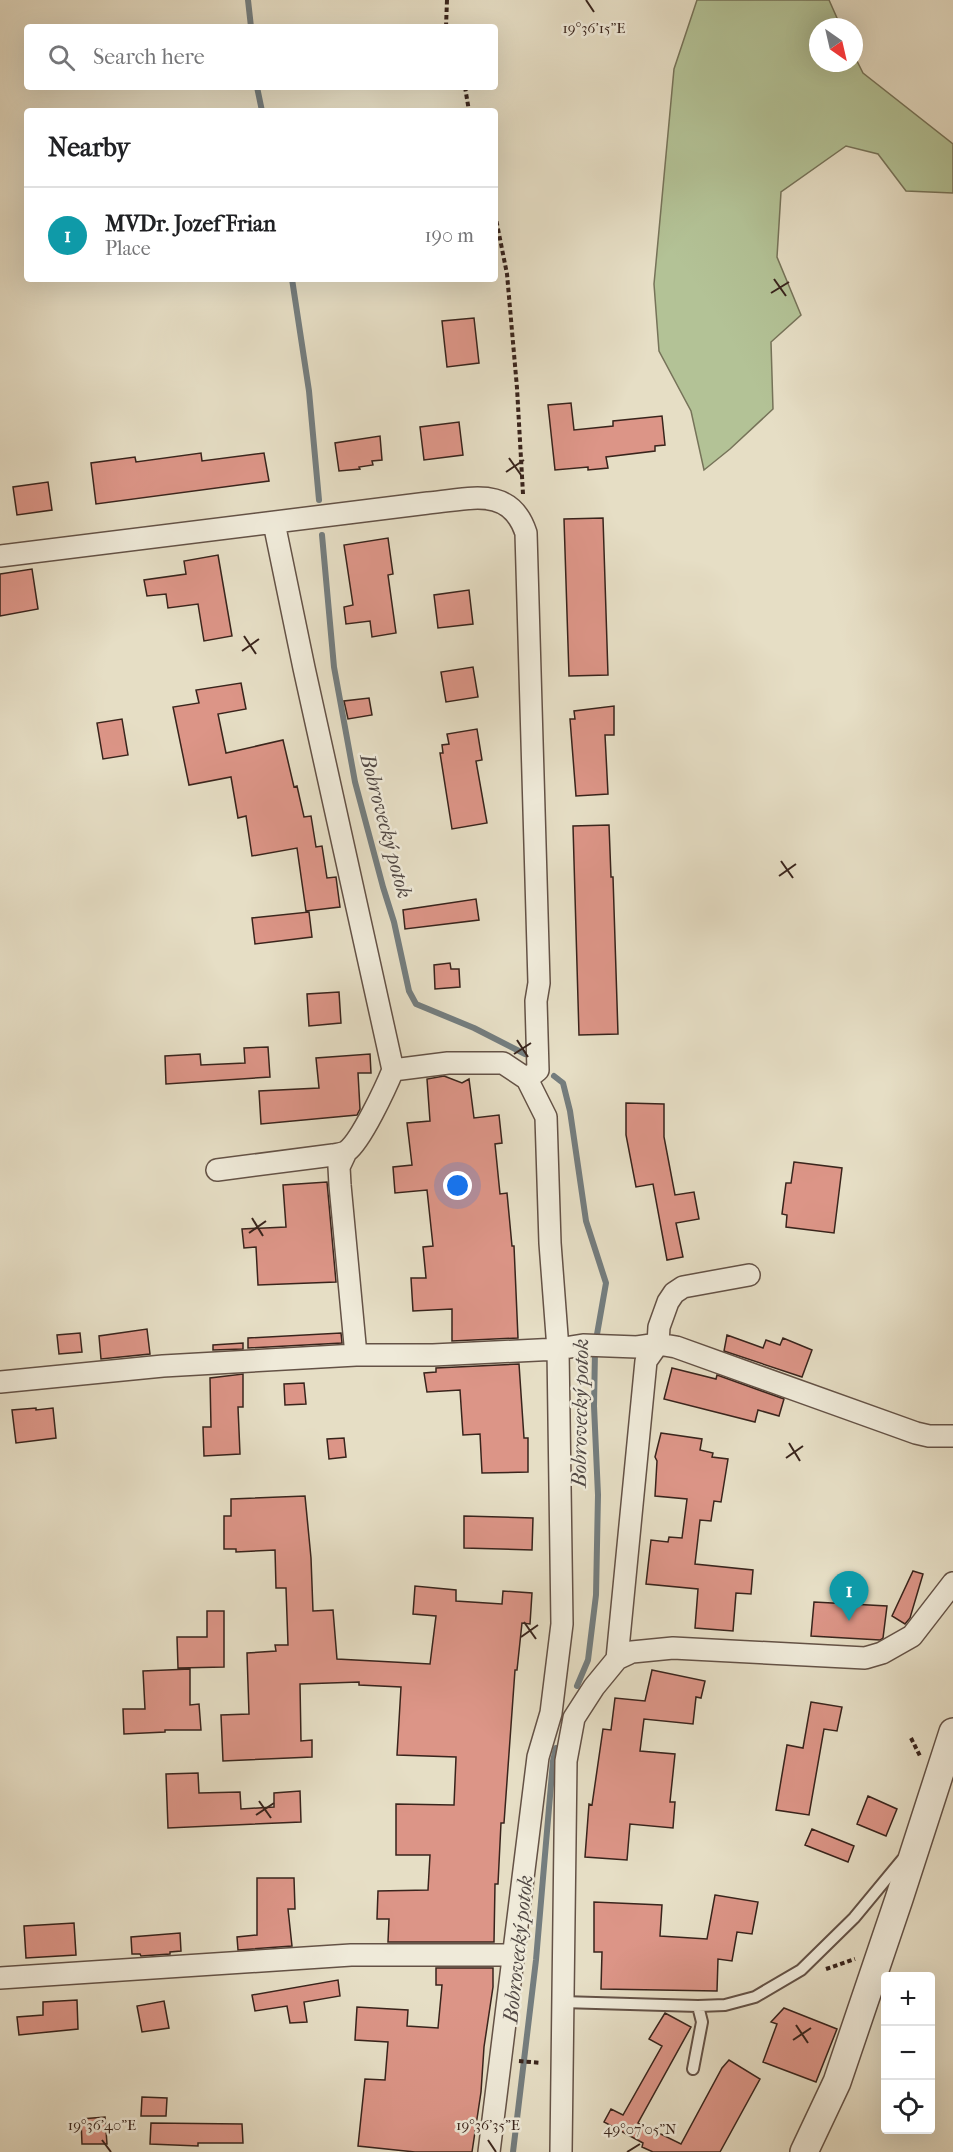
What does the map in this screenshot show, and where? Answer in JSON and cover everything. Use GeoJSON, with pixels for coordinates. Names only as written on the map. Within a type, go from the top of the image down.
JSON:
{"type":"FeatureCollection","features":[{"type":"Feature","properties":{"kind":"street"},"geometry":{"type":"LineString","coordinates":[[0,556],[428,503],[489,498],[500,500],[517,512],[526,533],[539,983],[536,1001],[538,1070],[527,1079]]}},
{"type":"Feature","properties":{"kind":"street"},"geometry":{"type":"LineString","coordinates":[[274,523],[393,1070],[384,1092],[339,1167],[356,1355]]}},
{"type":"Feature","properties":{"kind":"street"},"geometry":{"type":"LineString","coordinates":[[393,1070],[448,1063],[503,1063],[527,1079],[546,1117],[550,1243],[558,1348],[562,1624],[551,1713],[538,1757],[489,2152]]}},
{"type":"Feature","properties":{"kind":"street"},"geometry":{"type":"LineString","coordinates":[[217,1170],[346,1152]]}},
{"type":"Feature","properties":{"kind":"street"},"geometry":{"type":"LineString","coordinates":[[617,1659],[646,1361],[658,1344],[659,1328],[674,1293],[683,1287],[749,1275]]}},
{"type":"Feature","properties":{"kind":"street"},"geometry":{"type":"LineString","coordinates":[[0,1382],[163,1366],[356,1355],[433,1355],[583,1345],[637,1347],[658,1344],[676,1347],[916,1433],[945,1438],[953,1436]]}},
{"type":"Feature","properties":{"kind":"street"},"geometry":{"type":"LineString","coordinates":[[561,2152],[566,1761],[574,1718],[594,1687],[617,1659],[632,1652],[673,1648],[866,1658],[882,1653],[912,1636],[953,1583]]}},
{"type":"Feature","properties":{"kind":"street"},"geometry":{"type":"LineString","coordinates":[[551,1713],[574,1718]]}},
{"type":"Feature","properties":{"kind":"street"},"geometry":{"type":"LineString","coordinates":[[804,2152],[837,2082],[918,1842],[949,1762],[953,1732]]}},
{"type":"Feature","properties":{"kind":"street"},"geometry":{"type":"LineString","coordinates":[[0,1978],[351,1956],[513,1955]]}},
{"type":"Feature","properties":{"kind":"lane"},"geometry":{"type":"LineString","coordinates":[[562,2002],[698,2006],[725,2005],[755,1997],[801,1970],[854,1918],[918,1842]]}},
{"type":"Feature","properties":{"kind":"lane"},"geometry":{"type":"LineString","coordinates":[[693,2069],[702,2022],[698,2006]]}},
{"type":"Feature","properties":{"kind":"path"},"geometry":{"type":"LineString","coordinates":[[446,24],[447,0]]}},
{"type":"Feature","properties":{"kind":"path"},"geometry":{"type":"LineString","coordinates":[[466,90],[468,108]]}},
{"type":"Feature","properties":{"kind":"path"},"geometry":{"type":"LineString","coordinates":[[498,229],[507,274],[517,388],[524,482],[522,522]]}},
{"type":"Feature","properties":{"kind":"path"},"geometry":{"type":"LineString","coordinates":[[519,2061],[531,2062]]}},
{"type":"Feature","properties":{"kind":"green space"},"geometry":{"type":"Polygon","coordinates":[[[697,0],[829,0],[837,18],[809,18],[809,72],[862,72],[953,144],[953,193],[906,191],[878,154],[846,146],[781,192],[777,257],[801,315],[771,342],[773,409],[704,470],[691,411],[659,351],[654,284],[674,69],[697,0]]]}},
{"type":"Feature","properties":{"kind":"building"},"geometry":{"type":"Polygon","coordinates":[[[474,318],[479,363],[447,367],[442,321],[474,318]]]}},
{"type":"Feature","properties":{"kind":"building"},"geometry":{"type":"Polygon","coordinates":[[[571,403],[574,430],[613,426],[613,421],[662,416],[665,445],[655,446],[655,451],[606,457],[608,468],[555,470],[548,405],[571,403]]]}},
{"type":"Feature","properties":{"kind":"building"},"geometry":{"type":"Polygon","coordinates":[[[459,422],[463,455],[424,460],[420,427],[459,422]]]}},
{"type":"Feature","properties":{"kind":"building"},"geometry":{"type":"Polygon","coordinates":[[[380,436],[382,460],[372,461],[373,465],[359,467],[360,469],[339,471],[335,443],[380,436]]]}},
{"type":"Feature","properties":{"kind":"building"},"geometry":{"type":"Polygon","coordinates":[[[201,453],[202,461],[264,453],[269,481],[96,504],[91,463],[135,457],[136,462],[201,453]]]}},
{"type":"Feature","properties":{"kind":"building"},"geometry":{"type":"Polygon","coordinates":[[[48,482],[52,510],[17,515],[13,487],[48,482]]]}},
{"type":"Feature","properties":{"kind":"building"},"geometry":{"type":"Polygon","coordinates":[[[603,518],[608,675],[569,676],[564,519],[603,518]]]}},
{"type":"Feature","properties":{"kind":"building"},"geometry":{"type":"Polygon","coordinates":[[[388,538],[393,574],[388,575],[396,633],[372,637],[370,621],[346,624],[344,607],[353,605],[344,545],[388,538]]]}},
{"type":"Feature","properties":{"kind":"building"},"geometry":{"type":"Polygon","coordinates":[[[218,555],[232,636],[204,641],[198,604],[168,608],[166,594],[147,596],[144,580],[186,574],[184,561],[218,555]]]}},
{"type":"Feature","properties":{"kind":"building"},"geometry":{"type":"Polygon","coordinates":[[[32,569],[38,609],[0,616],[0,574],[32,569]]]}},
{"type":"Feature","properties":{"kind":"building"},"geometry":{"type":"Polygon","coordinates":[[[469,590],[473,624],[438,628],[434,595],[469,590]]]}},
{"type":"Feature","properties":{"kind":"building"},"geometry":{"type":"Polygon","coordinates":[[[473,667],[478,697],[446,702],[441,672],[473,667]]]}},
{"type":"Feature","properties":{"kind":"building"},"geometry":{"type":"Polygon","coordinates":[[[241,683],[246,709],[218,714],[226,753],[283,740],[304,817],[311,816],[316,847],[322,846],[327,878],[336,877],[340,907],[306,911],[297,848],[252,856],[246,816],[238,818],[231,777],[189,785],[173,707],[199,703],[196,690],[241,683]]]}},
{"type":"Feature","properties":{"kind":"building"},"geometry":{"type":"Polygon","coordinates":[[[369,698],[372,715],[348,719],[344,701],[369,698]]]}},
{"type":"Feature","properties":{"kind":"building"},"geometry":{"type":"Polygon","coordinates":[[[614,706],[614,735],[605,735],[608,794],[576,796],[570,719],[575,719],[574,711],[614,706]]]}},
{"type":"Feature","properties":{"kind":"building"},"geometry":{"type":"Polygon","coordinates":[[[122,719],[128,755],[103,759],[97,723],[122,719]]]}},
{"type":"Feature","properties":{"kind":"building"},"geometry":{"type":"Polygon","coordinates":[[[477,729],[482,760],[476,761],[487,823],[452,829],[440,753],[443,753],[442,745],[449,744],[447,734],[477,729]]]}},
{"type":"Feature","properties":{"kind":"building"},"geometry":{"type":"Polygon","coordinates":[[[609,825],[618,1034],[579,1035],[573,826],[609,825]]]}},
{"type":"Feature","properties":{"kind":"building"},"geometry":{"type":"Polygon","coordinates":[[[476,899],[479,920],[405,929],[403,910],[476,899]]]}},
{"type":"Feature","properties":{"kind":"building"},"geometry":{"type":"Polygon","coordinates":[[[309,912],[312,937],[255,944],[252,918],[309,912]]]}},
{"type":"Feature","properties":{"kind":"building"},"geometry":{"type":"Polygon","coordinates":[[[450,963],[451,969],[459,969],[460,987],[435,989],[434,965],[450,963]]]}},
{"type":"Feature","properties":{"kind":"building"},"geometry":{"type":"Polygon","coordinates":[[[339,992],[341,1023],[309,1026],[307,994],[339,992]]]}},
{"type":"Feature","properties":{"kind":"building"},"geometry":{"type":"Polygon","coordinates":[[[268,1047],[270,1077],[166,1084],[165,1056],[200,1054],[201,1065],[245,1063],[244,1048],[268,1047]]]}},
{"type":"Feature","properties":{"kind":"building"},"geometry":{"type":"Polygon","coordinates":[[[370,1054],[371,1073],[358,1073],[360,1109],[357,1115],[261,1124],[259,1091],[319,1088],[316,1058],[370,1054]]]}},
{"type":"Feature","properties":{"kind":"building"},"geometry":{"type":"Polygon","coordinates":[[[444,1076],[462,1083],[469,1079],[474,1118],[499,1115],[502,1143],[495,1144],[500,1194],[507,1193],[512,1246],[514,1246],[518,1338],[452,1341],[452,1309],[413,1311],[411,1278],[426,1278],[423,1247],[433,1246],[427,1190],[395,1193],[393,1167],[412,1165],[407,1123],[430,1121],[427,1079],[444,1076]]]}},
{"type":"Feature","properties":{"kind":"building"},"geometry":{"type":"Polygon","coordinates":[[[626,1103],[664,1104],[664,1137],[675,1195],[694,1192],[699,1219],[676,1223],[683,1257],[667,1260],[653,1184],[636,1187],[626,1135],[626,1103]]]}},
{"type":"Feature","properties":{"kind":"building"},"geometry":{"type":"Polygon","coordinates":[[[794,1162],[842,1168],[834,1233],[786,1227],[787,1215],[782,1214],[786,1183],[791,1183],[794,1162]]]}},
{"type":"Feature","properties":{"kind":"building"},"geometry":{"type":"Polygon","coordinates":[[[327,1182],[336,1282],[258,1285],[256,1247],[244,1248],[242,1229],[286,1227],[283,1185],[327,1182]]]}},
{"type":"Feature","properties":{"kind":"building"},"geometry":{"type":"Polygon","coordinates":[[[147,1329],[150,1354],[101,1359],[99,1336],[147,1329]]]}},
{"type":"Feature","properties":{"kind":"building"},"geometry":{"type":"Polygon","coordinates":[[[80,1333],[82,1352],[59,1354],[57,1335],[80,1333]]]}},
{"type":"Feature","properties":{"kind":"building"},"geometry":{"type":"Polygon","coordinates":[[[341,1333],[342,1343],[248,1348],[248,1338],[341,1333]]]}},
{"type":"Feature","properties":{"kind":"building"},"geometry":{"type":"Polygon","coordinates":[[[727,1335],[763,1348],[766,1340],[780,1345],[783,1338],[812,1350],[802,1377],[724,1351],[727,1335]]]}},
{"type":"Feature","properties":{"kind":"building"},"geometry":{"type":"Polygon","coordinates":[[[243,1343],[243,1349],[213,1350],[213,1345],[243,1343]]]}},
{"type":"Feature","properties":{"kind":"building"},"geometry":{"type":"Polygon","coordinates":[[[519,1364],[524,1438],[528,1438],[528,1472],[482,1473],[480,1434],[463,1435],[460,1390],[427,1392],[424,1373],[436,1372],[436,1368],[519,1364]]]}},
{"type":"Feature","properties":{"kind":"building"},"geometry":{"type":"Polygon","coordinates":[[[672,1368],[716,1379],[717,1375],[784,1399],[779,1416],[758,1410],[755,1422],[664,1399],[672,1368]]]}},
{"type":"Feature","properties":{"kind":"building"},"geometry":{"type":"Polygon","coordinates":[[[243,1374],[243,1407],[238,1407],[240,1454],[204,1456],[203,1427],[211,1427],[210,1378],[243,1374]]]}},
{"type":"Feature","properties":{"kind":"building"},"geometry":{"type":"Polygon","coordinates":[[[304,1383],[306,1404],[285,1405],[284,1384],[304,1383]]]}},
{"type":"Feature","properties":{"kind":"building"},"geometry":{"type":"Polygon","coordinates":[[[36,1408],[36,1410],[53,1408],[56,1438],[16,1443],[12,1410],[36,1408]]]}},
{"type":"Feature","properties":{"kind":"building"},"geometry":{"type":"Polygon","coordinates":[[[661,1433],[702,1439],[700,1450],[713,1453],[712,1457],[728,1459],[721,1502],[714,1501],[711,1521],[700,1520],[695,1564],[753,1570],[751,1594],[736,1593],[733,1631],[695,1628],[698,1589],[646,1584],[651,1540],[668,1542],[669,1537],[682,1538],[687,1499],[655,1496],[657,1461],[655,1457],[661,1433]]]}},
{"type":"Feature","properties":{"kind":"building"},"geometry":{"type":"Polygon","coordinates":[[[344,1438],[346,1457],[329,1459],[327,1439],[344,1438]]]}},
{"type":"Feature","properties":{"kind":"building"},"geometry":{"type":"Polygon","coordinates":[[[305,1496],[313,1611],[333,1610],[337,1659],[430,1664],[436,1616],[413,1614],[415,1586],[456,1590],[456,1601],[502,1604],[503,1591],[532,1593],[530,1624],[522,1623],[517,1670],[515,1670],[504,1823],[501,1823],[498,1884],[495,1884],[494,1942],[388,1942],[389,1919],[377,1919],[378,1891],[428,1890],[430,1855],[396,1855],[396,1804],[454,1805],[456,1757],[397,1755],[401,1687],[359,1685],[359,1682],[300,1684],[301,1741],[312,1740],[312,1757],[223,1761],[221,1715],[249,1714],[247,1653],[276,1651],[275,1645],[288,1645],[286,1588],[276,1588],[275,1550],[236,1552],[236,1549],[224,1549],[224,1516],[231,1516],[231,1499],[305,1496]]]}},
{"type":"Feature","properties":{"kind":"building"},"geometry":{"type":"Polygon","coordinates":[[[464,1516],[533,1518],[532,1550],[464,1548],[464,1516]]]}},
{"type":"Feature","properties":{"kind":"building"},"geometry":{"type":"Polygon","coordinates":[[[913,1571],[923,1574],[910,1618],[905,1624],[892,1616],[913,1571]]]}},
{"type":"Feature","properties":{"kind":"building"},"geometry":{"type":"Polygon","coordinates":[[[814,1602],[887,1606],[883,1638],[880,1640],[811,1636],[814,1602]]]}},
{"type":"Feature","properties":{"kind":"building"},"geometry":{"type":"Polygon","coordinates":[[[207,1611],[224,1611],[224,1667],[178,1668],[177,1637],[207,1637],[207,1611]]]}},
{"type":"Feature","properties":{"kind":"building"},"geometry":{"type":"Polygon","coordinates":[[[190,1669],[190,1705],[199,1704],[201,1730],[165,1730],[165,1732],[124,1734],[123,1709],[145,1709],[143,1671],[190,1669]]]}},
{"type":"Feature","properties":{"kind":"building"},"geometry":{"type":"Polygon","coordinates":[[[652,1670],[705,1681],[701,1698],[696,1697],[693,1724],[644,1719],[640,1751],[675,1754],[670,1802],[675,1802],[673,1828],[630,1824],[627,1860],[585,1857],[589,1804],[592,1805],[603,1729],[611,1730],[615,1698],[645,1701],[652,1670]]]}},
{"type":"Feature","properties":{"kind":"building"},"geometry":{"type":"Polygon","coordinates":[[[811,1702],[842,1707],[837,1731],[824,1729],[809,1815],[776,1810],[787,1745],[803,1748],[811,1702]]]}},
{"type":"Feature","properties":{"kind":"building"},"geometry":{"type":"Polygon","coordinates":[[[198,1773],[199,1793],[240,1792],[241,1809],[274,1807],[274,1793],[300,1791],[301,1822],[168,1828],[166,1774],[198,1773]]]}},
{"type":"Feature","properties":{"kind":"building"},"geometry":{"type":"Polygon","coordinates":[[[868,1796],[897,1809],[886,1836],[857,1824],[868,1796]]]}},
{"type":"Feature","properties":{"kind":"building"},"geometry":{"type":"Polygon","coordinates":[[[812,1829],[854,1846],[848,1862],[805,1845],[812,1829]]]}},
{"type":"Feature","properties":{"kind":"building"},"geometry":{"type":"Polygon","coordinates":[[[257,1878],[294,1878],[295,1909],[288,1909],[292,1946],[238,1950],[237,1937],[257,1935],[257,1878]]]}},
{"type":"Feature","properties":{"kind":"building"},"geometry":{"type":"Polygon","coordinates":[[[715,1895],[758,1902],[752,1934],[737,1932],[732,1961],[718,1959],[717,1991],[601,1989],[602,1952],[594,1952],[594,1902],[662,1905],[660,1936],[707,1939],[715,1895]]]}},
{"type":"Feature","properties":{"kind":"building"},"geometry":{"type":"Polygon","coordinates":[[[74,1923],[76,1955],[26,1958],[24,1926],[74,1923]]]}},
{"type":"Feature","properties":{"kind":"building"},"geometry":{"type":"Polygon","coordinates":[[[180,1933],[181,1951],[141,1956],[132,1954],[131,1937],[180,1933]]]}},
{"type":"Feature","properties":{"kind":"building"},"geometry":{"type":"Polygon","coordinates":[[[436,1968],[493,1968],[493,1987],[472,2152],[415,2152],[358,2146],[365,2079],[385,2080],[388,2042],[355,2040],[357,2007],[408,2010],[407,2026],[438,2028],[442,1985],[436,1985],[436,1968]]]}},
{"type":"Feature","properties":{"kind":"building"},"geometry":{"type":"Polygon","coordinates":[[[338,1980],[340,1996],[304,2002],[307,2022],[290,2023],[287,2006],[255,2011],[252,1995],[338,1980]]]}},
{"type":"Feature","properties":{"kind":"building"},"geometry":{"type":"Polygon","coordinates":[[[77,2000],[78,2029],[19,2035],[17,2017],[43,2015],[43,2002],[77,2000]]]}},
{"type":"Feature","properties":{"kind":"building"},"geometry":{"type":"Polygon","coordinates":[[[164,2001],[169,2028],[142,2032],[137,2006],[164,2001]]]}},
{"type":"Feature","properties":{"kind":"building"},"geometry":{"type":"Polygon","coordinates":[[[784,2008],[837,2029],[816,2082],[763,2062],[777,2024],[771,2022],[784,2008]]]}},
{"type":"Feature","properties":{"kind":"building"},"geometry":{"type":"Polygon","coordinates":[[[665,2013],[691,2027],[638,2123],[681,2144],[722,2068],[729,2060],[760,2079],[720,2152],[653,2152],[642,2147],[643,2143],[604,2122],[611,2109],[623,2115],[662,2046],[649,2039],[665,2013]]]}},
{"type":"Feature","properties":{"kind":"building"},"geometry":{"type":"Polygon","coordinates":[[[142,2097],[167,2098],[166,2116],[141,2116],[142,2097]]]}},
{"type":"Feature","properties":{"kind":"building"},"geometry":{"type":"Polygon","coordinates":[[[105,2117],[107,2144],[82,2144],[81,2119],[105,2117]]]}},
{"type":"Feature","properties":{"kind":"building"},"geometry":{"type":"Polygon","coordinates":[[[151,2123],[242,2124],[243,2143],[198,2143],[198,2146],[150,2144],[151,2123]]]}},
{"type":"Feature","properties":{"kind":"waterway","name":"Bobrovecký potok"},"geometry":{"type":"LineString","coordinates":[[248,0],[251,24]]}},
{"type":"Feature","properties":{"kind":"waterway","name":"Bobrovecký potok"},"geometry":{"type":"LineString","coordinates":[[258,90],[261,108]]}},
{"type":"Feature","properties":{"kind":"waterway","name":"Bobrovecký potok"},"geometry":{"type":"LineString","coordinates":[[292,282],[309,391],[319,500]]}},
{"type":"Feature","properties":{"kind":"waterway","name":"Bobrovecký potok"},"geometry":{"type":"LineString","coordinates":[[322,535],[334,667],[355,782],[394,922],[409,991],[416,1004],[474,1028],[525,1054]]}},
{"type":"Feature","properties":{"kind":"waterway","name":"Bobrovecký potok"},"geometry":{"type":"LineString","coordinates":[[554,1076],[563,1083],[570,1111],[586,1221],[606,1283],[596,1340]]}},
{"type":"Feature","properties":{"kind":"waterway","name":"Bobrovecký potok"},"geometry":{"type":"LineString","coordinates":[[577,1686],[588,1660],[596,1595],[598,1495],[594,1406],[595,1351]]}},
{"type":"Feature","properties":{"kind":"waterway","name":"Bobrovecký potok"},"geometry":{"type":"LineString","coordinates":[[513,2152],[536,1960],[556,1748]]}},
{"type":"Feature","properties":{"kind":"place","name":"MVDr. Jozef Frian"},"geometry":{"type":"Point","coordinates":[849,1621]}}]}
